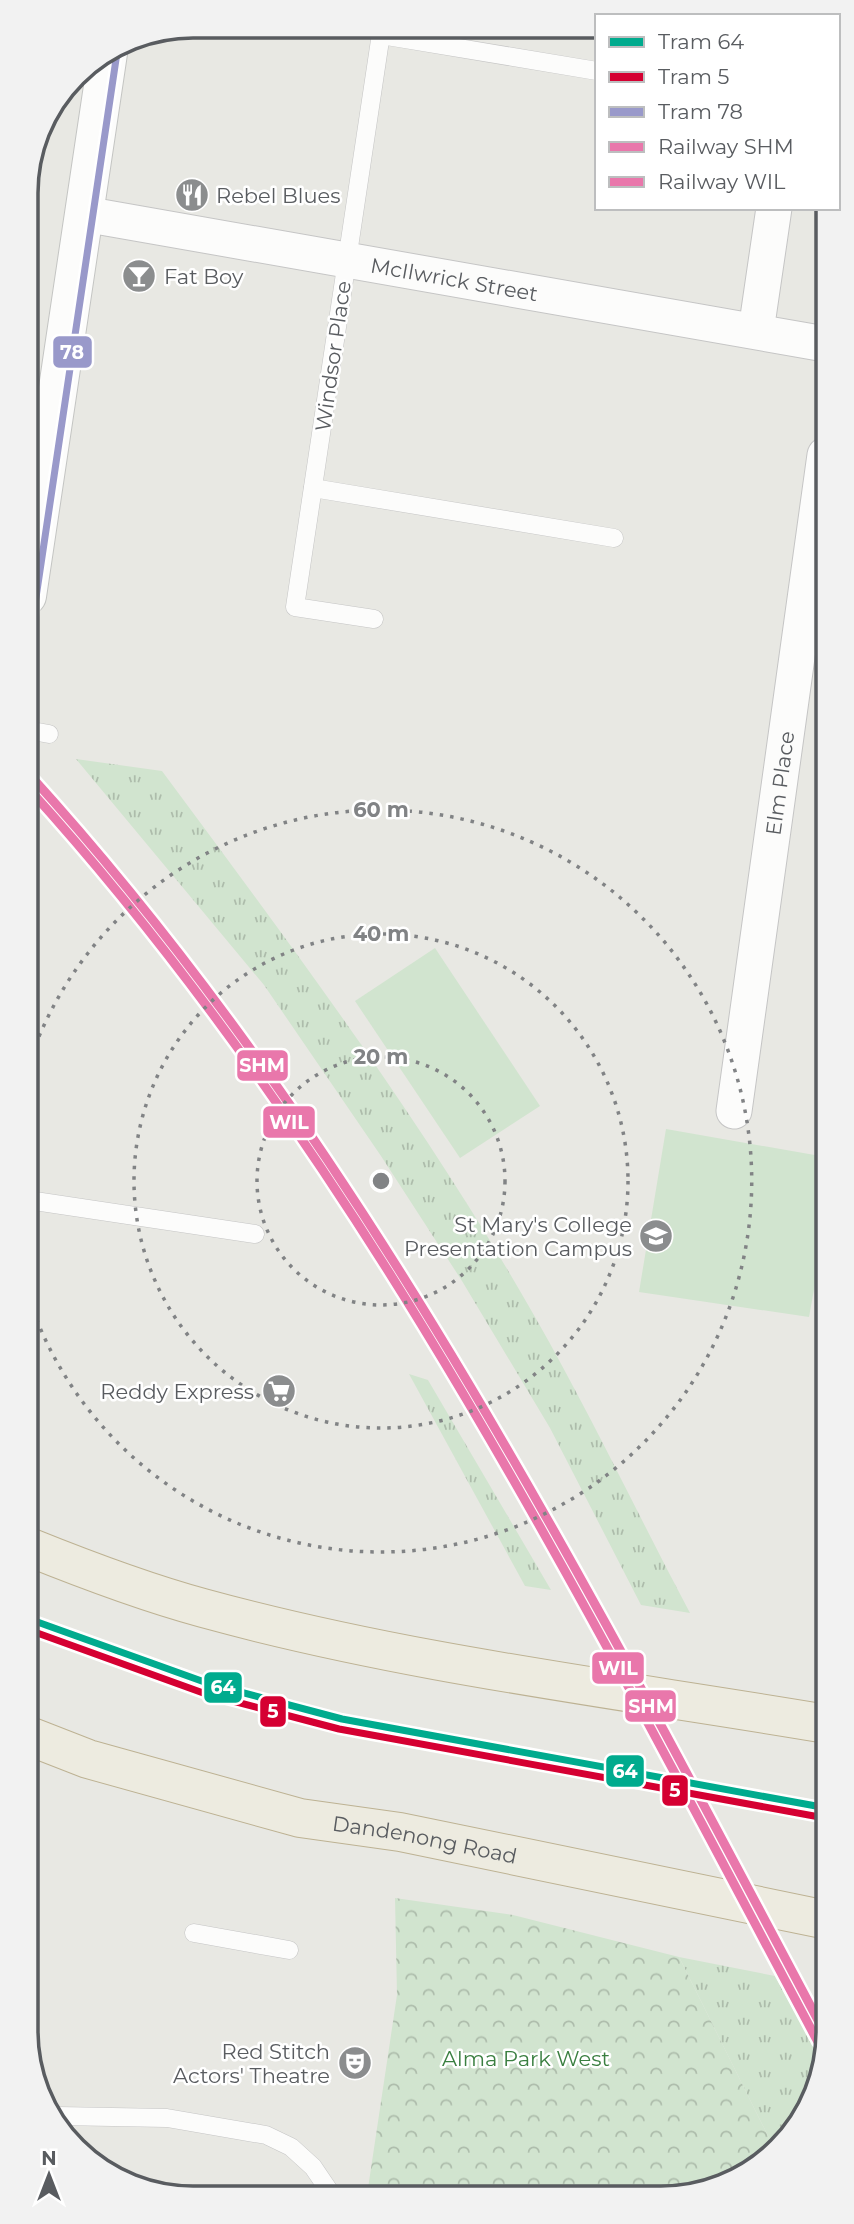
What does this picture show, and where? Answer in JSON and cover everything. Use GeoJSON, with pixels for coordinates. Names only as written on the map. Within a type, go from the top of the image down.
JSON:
{"type":"FeatureCollection","features":[{"type":"Feature","properties":{"kind":"highway"},"geometry":{"type":"LineString","coordinates":[[38,1551],[102,1577],[215,1611],[404,1656],[815,1722]]}},
{"type":"Feature","properties":{"kind":"highway","name":"Dandenong Road"},"geometry":{"type":"LineString","coordinates":[[38,1740],[88,1759],[300,1818],[400,1832],[815,1918]]}},
{"type":"Feature","properties":{"kind":"street"},"geometry":{"type":"LineString","coordinates":[[40,425],[84,214],[106,66]]}},
{"type":"Feature","properties":{"kind":"street"},"geometry":{"type":"LineString","coordinates":[[756,331],[774,210]]}},
{"type":"Feature","properties":{"kind":"street","name":"McIlwrick Street"},"geometry":{"type":"LineString","coordinates":[[84,214],[816,342]]}},
{"type":"Feature","properties":{"kind":"street","name":"Elm Place"},"geometry":{"type":"LineString","coordinates":[[734,1111],[816,521]]}},
{"type":"Feature","properties":{"kind":"lane","name":"Windsor Place"},"geometry":{"type":"LineString","coordinates":[[374,619],[295,607],[381,38]]}},
{"type":"Feature","properties":{"kind":"lane"},"geometry":{"type":"LineString","coordinates":[[420,38],[595,71]]}},
{"type":"Feature","properties":{"kind":"lane"},"geometry":{"type":"LineString","coordinates":[[313,488],[614,538]]}},
{"type":"Feature","properties":{"kind":"lane"},"geometry":{"type":"LineString","coordinates":[[39,732],[49,734]]}},
{"type":"Feature","properties":{"kind":"lane"},"geometry":{"type":"LineString","coordinates":[[38,1201],[255,1234]]}},
{"type":"Feature","properties":{"kind":"lane"},"geometry":{"type":"LineString","coordinates":[[194,1933],[289,1950]]}},
{"type":"Feature","properties":{"kind":"lane"},"geometry":{"type":"LineString","coordinates":[[65,2116],[167,2118],[266,2136],[291,2147],[313,2167],[326,2186]]}},
{"type":"Feature","properties":{"kind":"green space"},"geometry":{"type":"Polygon","coordinates":[[[76,759],[162,771],[309,971],[404,1107],[493,1246],[575,1390],[690,1613],[641,1605],[550,1428],[462,1281],[381,1156],[264,985],[76,759]]]}},
{"type":"Feature","properties":{"kind":"green space"},"geometry":{"type":"Polygon","coordinates":[[[435,948],[540,1106],[460,1158],[355,1001],[435,948]]]}},
{"type":"Feature","properties":{"kind":"green space"},"geometry":{"type":"Polygon","coordinates":[[[666,1129],[815,1155],[815,1282],[809,1317],[639,1292],[666,1129]]]}},
{"type":"Feature","properties":{"kind":"green space"},"geometry":{"type":"Polygon","coordinates":[[[409,1374],[428,1380],[551,1590],[525,1586],[409,1374]]]}},
{"type":"Feature","properties":{"kind":"green space","name":"Alma Park West"},"geometry":{"type":"Polygon","coordinates":[[[395,1898],[513,1915],[679,1957],[770,2140],[738,2165],[720,2174],[680,2184],[368,2186],[397,1995],[395,1898]]]}},
{"type":"Feature","properties":{"kind":"green space"},"geometry":{"type":"Polygon","coordinates":[[[679,1957],[775,1976],[814,2048],[804,2090],[795,2108],[770,2140],[679,1957]]]}},
{"type":"Feature","properties":{"kind":"tram line","name":"78"},"geometry":{"type":"LineString","coordinates":[[39,579],[116,60]]}},
{"type":"Feature","properties":{"kind":"tram line","name":"64"},"geometry":{"type":"LineString","coordinates":[[38,1622],[210,1684],[342,1719],[815,1806]]}},
{"type":"Feature","properties":{"kind":"tram line","name":"5"},"geometry":{"type":"LineString","coordinates":[[38,1633],[206,1694],[339,1729],[815,1816]]}},
{"type":"Feature","properties":{"kind":"rail line","name":"SHM"},"geometry":{"type":"LineString","coordinates":[[39,786],[149,916],[262,1065],[367,1220],[466,1380],[560,1542],[651,1706],[815,2014]]}},
{"type":"Feature","properties":{"kind":"rail line","name":"WIL"},"geometry":{"type":"LineString","coordinates":[[39,801],[148,929],[259,1078],[363,1232],[461,1390],[554,1551],[815,2036]]}},
{"type":"Feature","properties":{"kind":"place","name":"Rebel Blues"},"geometry":{"type":"Point","coordinates":[192,195]}},
{"type":"Feature","properties":{"kind":"place","name":"Fat Boy"},"geometry":{"type":"Point","coordinates":[139,276]}},
{"type":"Feature","properties":{"kind":"place","name":"St Mary's College Presentation Campus"},"geometry":{"type":"Point","coordinates":[656,1236]}},
{"type":"Feature","properties":{"kind":"place","name":"Reddy Express"},"geometry":{"type":"Point","coordinates":[279,1391]}},
{"type":"Feature","properties":{"kind":"place","name":"Red Stitch Actors' Theatre"},"geometry":{"type":"Point","coordinates":[355,2063]}}]}
